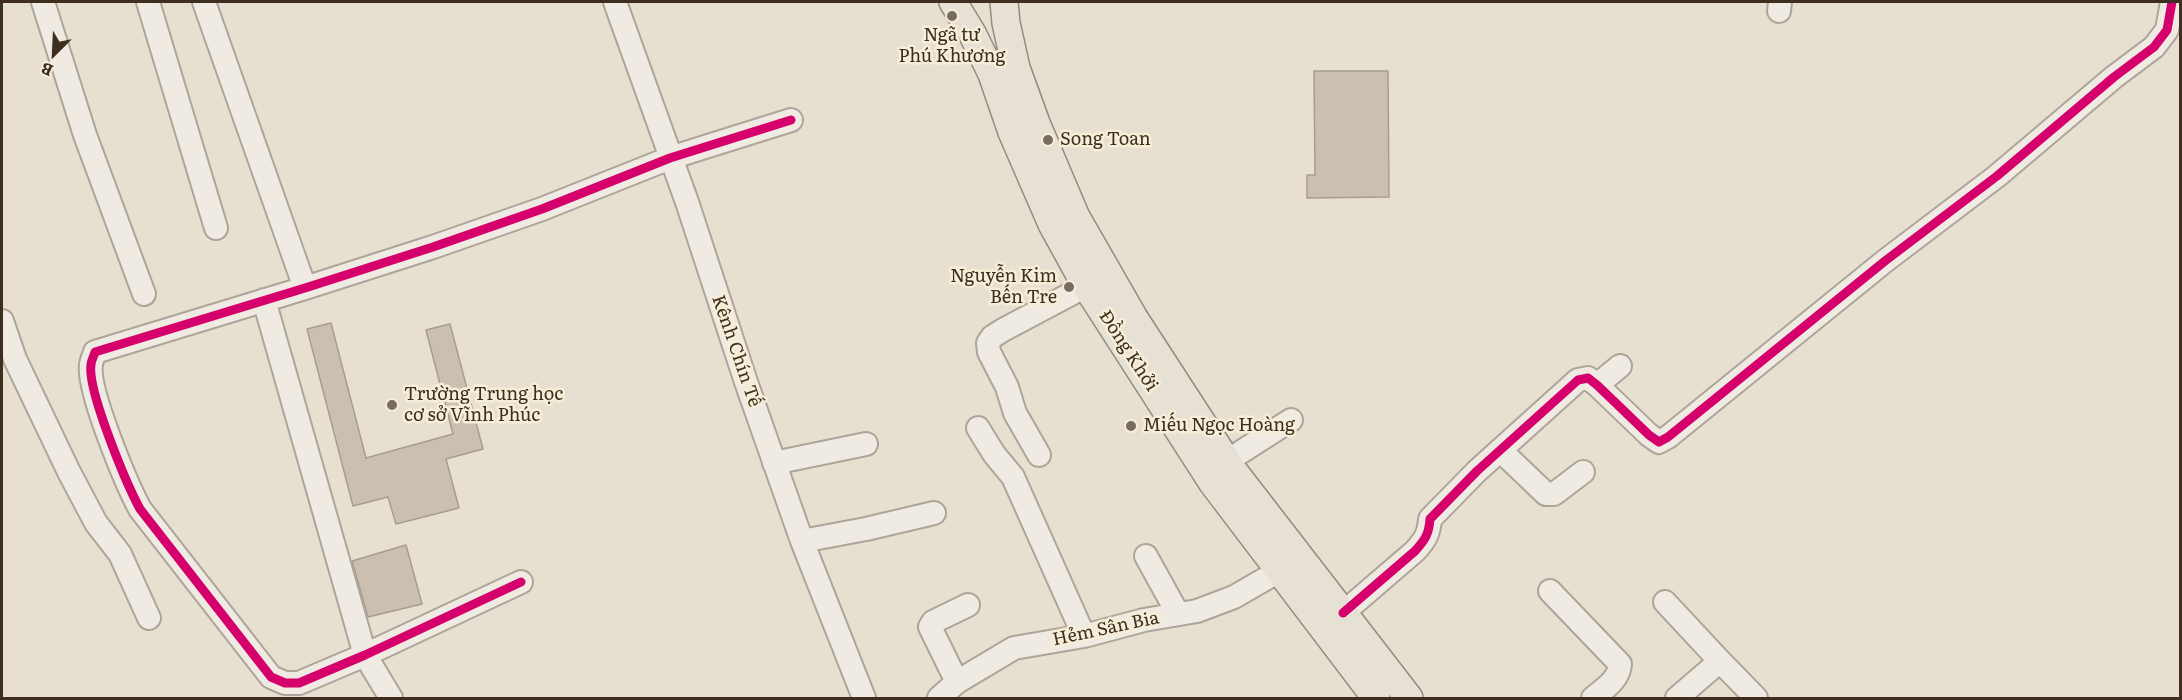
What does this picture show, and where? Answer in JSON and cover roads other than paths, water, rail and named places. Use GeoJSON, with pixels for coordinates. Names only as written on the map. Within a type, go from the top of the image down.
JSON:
{"type":"FeatureCollection","features":[{"type":"Feature","properties":{"kind":"main road","name":"Đồng Khởi"},"geometry":{"type":"LineString","coordinates":[[953,2],[972,33],[992,74],[1279,571],[1375,698]]}},
{"type":"Feature","properties":{"kind":"main road","name":"Đồng Khởi"},"geometry":{"type":"LineString","coordinates":[[1004,2],[1024,128],[1052,224],[1086,286],[1223,471],[1343,613],[1409,699]]}},
{"type":"Feature","properties":{"kind":"street"},"geometry":{"type":"LineString","coordinates":[[43,2],[85,135],[144,294]]}},
{"type":"Feature","properties":{"kind":"street"},"geometry":{"type":"LineString","coordinates":[[148,2],[216,228]]}},
{"type":"Feature","properties":{"kind":"street"},"geometry":{"type":"LineString","coordinates":[[204,2],[305,288]]}},
{"type":"Feature","properties":{"kind":"street","name":"Kênh Chín Tế"},"geometry":{"type":"LineString","coordinates":[[615,2],[774,463],[864,699]]}},
{"type":"Feature","properties":{"kind":"street"},"geometry":{"type":"LineString","coordinates":[[1343,613],[1415,551],[1426,539],[1430,519],[1500,450],[1578,380],[1588,378],[1659,442],[1668,437],[1885,261],[1997,176],[2114,77],[2154,47],[2167,30],[2172,2]]}},
{"type":"Feature","properties":{"kind":"street"},"geometry":{"type":"LineString","coordinates":[[521,582],[365,655],[299,683],[285,683],[271,677],[140,509],[129,489],[93,388],[91,365],[95,352],[305,288],[542,209],[670,158],[791,120]]}},
{"type":"Feature","properties":{"kind":"street"},"geometry":{"type":"LineString","coordinates":[[1039,455],[1016,413],[1007,387],[989,352],[988,343],[992,337],[1003,330],[1086,286]]}},
{"type":"Feature","properties":{"kind":"street"},"geometry":{"type":"LineString","coordinates":[[264,300],[365,655],[390,699]]}},
{"type":"Feature","properties":{"kind":"street"},"geometry":{"type":"LineString","coordinates":[[2,321],[15,359],[69,472],[96,523],[120,555],[150,618]]}},
{"type":"Feature","properties":{"kind":"street"},"geometry":{"type":"LineString","coordinates":[[1597,385],[1620,366]]}},
{"type":"Feature","properties":{"kind":"street"},"geometry":{"type":"LineString","coordinates":[[1223,471],[1291,420]]}},
{"type":"Feature","properties":{"kind":"street"},"geometry":{"type":"LineString","coordinates":[[978,428],[994,454],[1013,477],[1084,636]]}},
{"type":"Feature","properties":{"kind":"street"},"geometry":{"type":"LineString","coordinates":[[774,463],[866,444]]}},
{"type":"Feature","properties":{"kind":"street"},"geometry":{"type":"LineString","coordinates":[[1500,450],[1546,494],[1554,494],[1583,472]]}},
{"type":"Feature","properties":{"kind":"street"},"geometry":{"type":"LineString","coordinates":[[802,541],[934,513]]}},
{"type":"Feature","properties":{"kind":"street"},"geometry":{"type":"LineString","coordinates":[[1146,556],[1178,614]]}},
{"type":"Feature","properties":{"kind":"street","name":"Hẻm Sân Bia"},"geometry":{"type":"LineString","coordinates":[[939,699],[957,682],[1014,648],[1084,636],[1144,620],[1218,605],[1279,571]]}},
{"type":"Feature","properties":{"kind":"street"},"geometry":{"type":"LineString","coordinates":[[1550,591],[1620,664],[1615,679],[1593,699]]}},
{"type":"Feature","properties":{"kind":"street"},"geometry":{"type":"LineString","coordinates":[[1665,602],[1756,699]]}},
{"type":"Feature","properties":{"kind":"street"},"geometry":{"type":"LineString","coordinates":[[957,682],[930,627],[933,622],[968,605]]}},
{"type":"Feature","properties":{"kind":"street"},"geometry":{"type":"LineString","coordinates":[[1677,699],[1720,661]]}},
{"type":"Feature","properties":{"kind":"place","name":"Ngã tư Phú Khương"},"geometry":{"type":"Point","coordinates":[952,16]}},
{"type":"Feature","properties":{"kind":"place","name":"Song Toan"},"geometry":{"type":"Point","coordinates":[1048,140]}},
{"type":"Feature","properties":{"kind":"place","name":"Nguyễn Kim Bến Tre"},"geometry":{"type":"Point","coordinates":[1069,287]}},
{"type":"Feature","properties":{"kind":"place","name":"Trường Trung học cơ sở Vĩnh Phúc"},"geometry":{"type":"Point","coordinates":[392,405]}},
{"type":"Feature","properties":{"kind":"place","name":"Miếu Ngọc Hoàng"},"geometry":{"type":"Point","coordinates":[1131,426]}}]}
